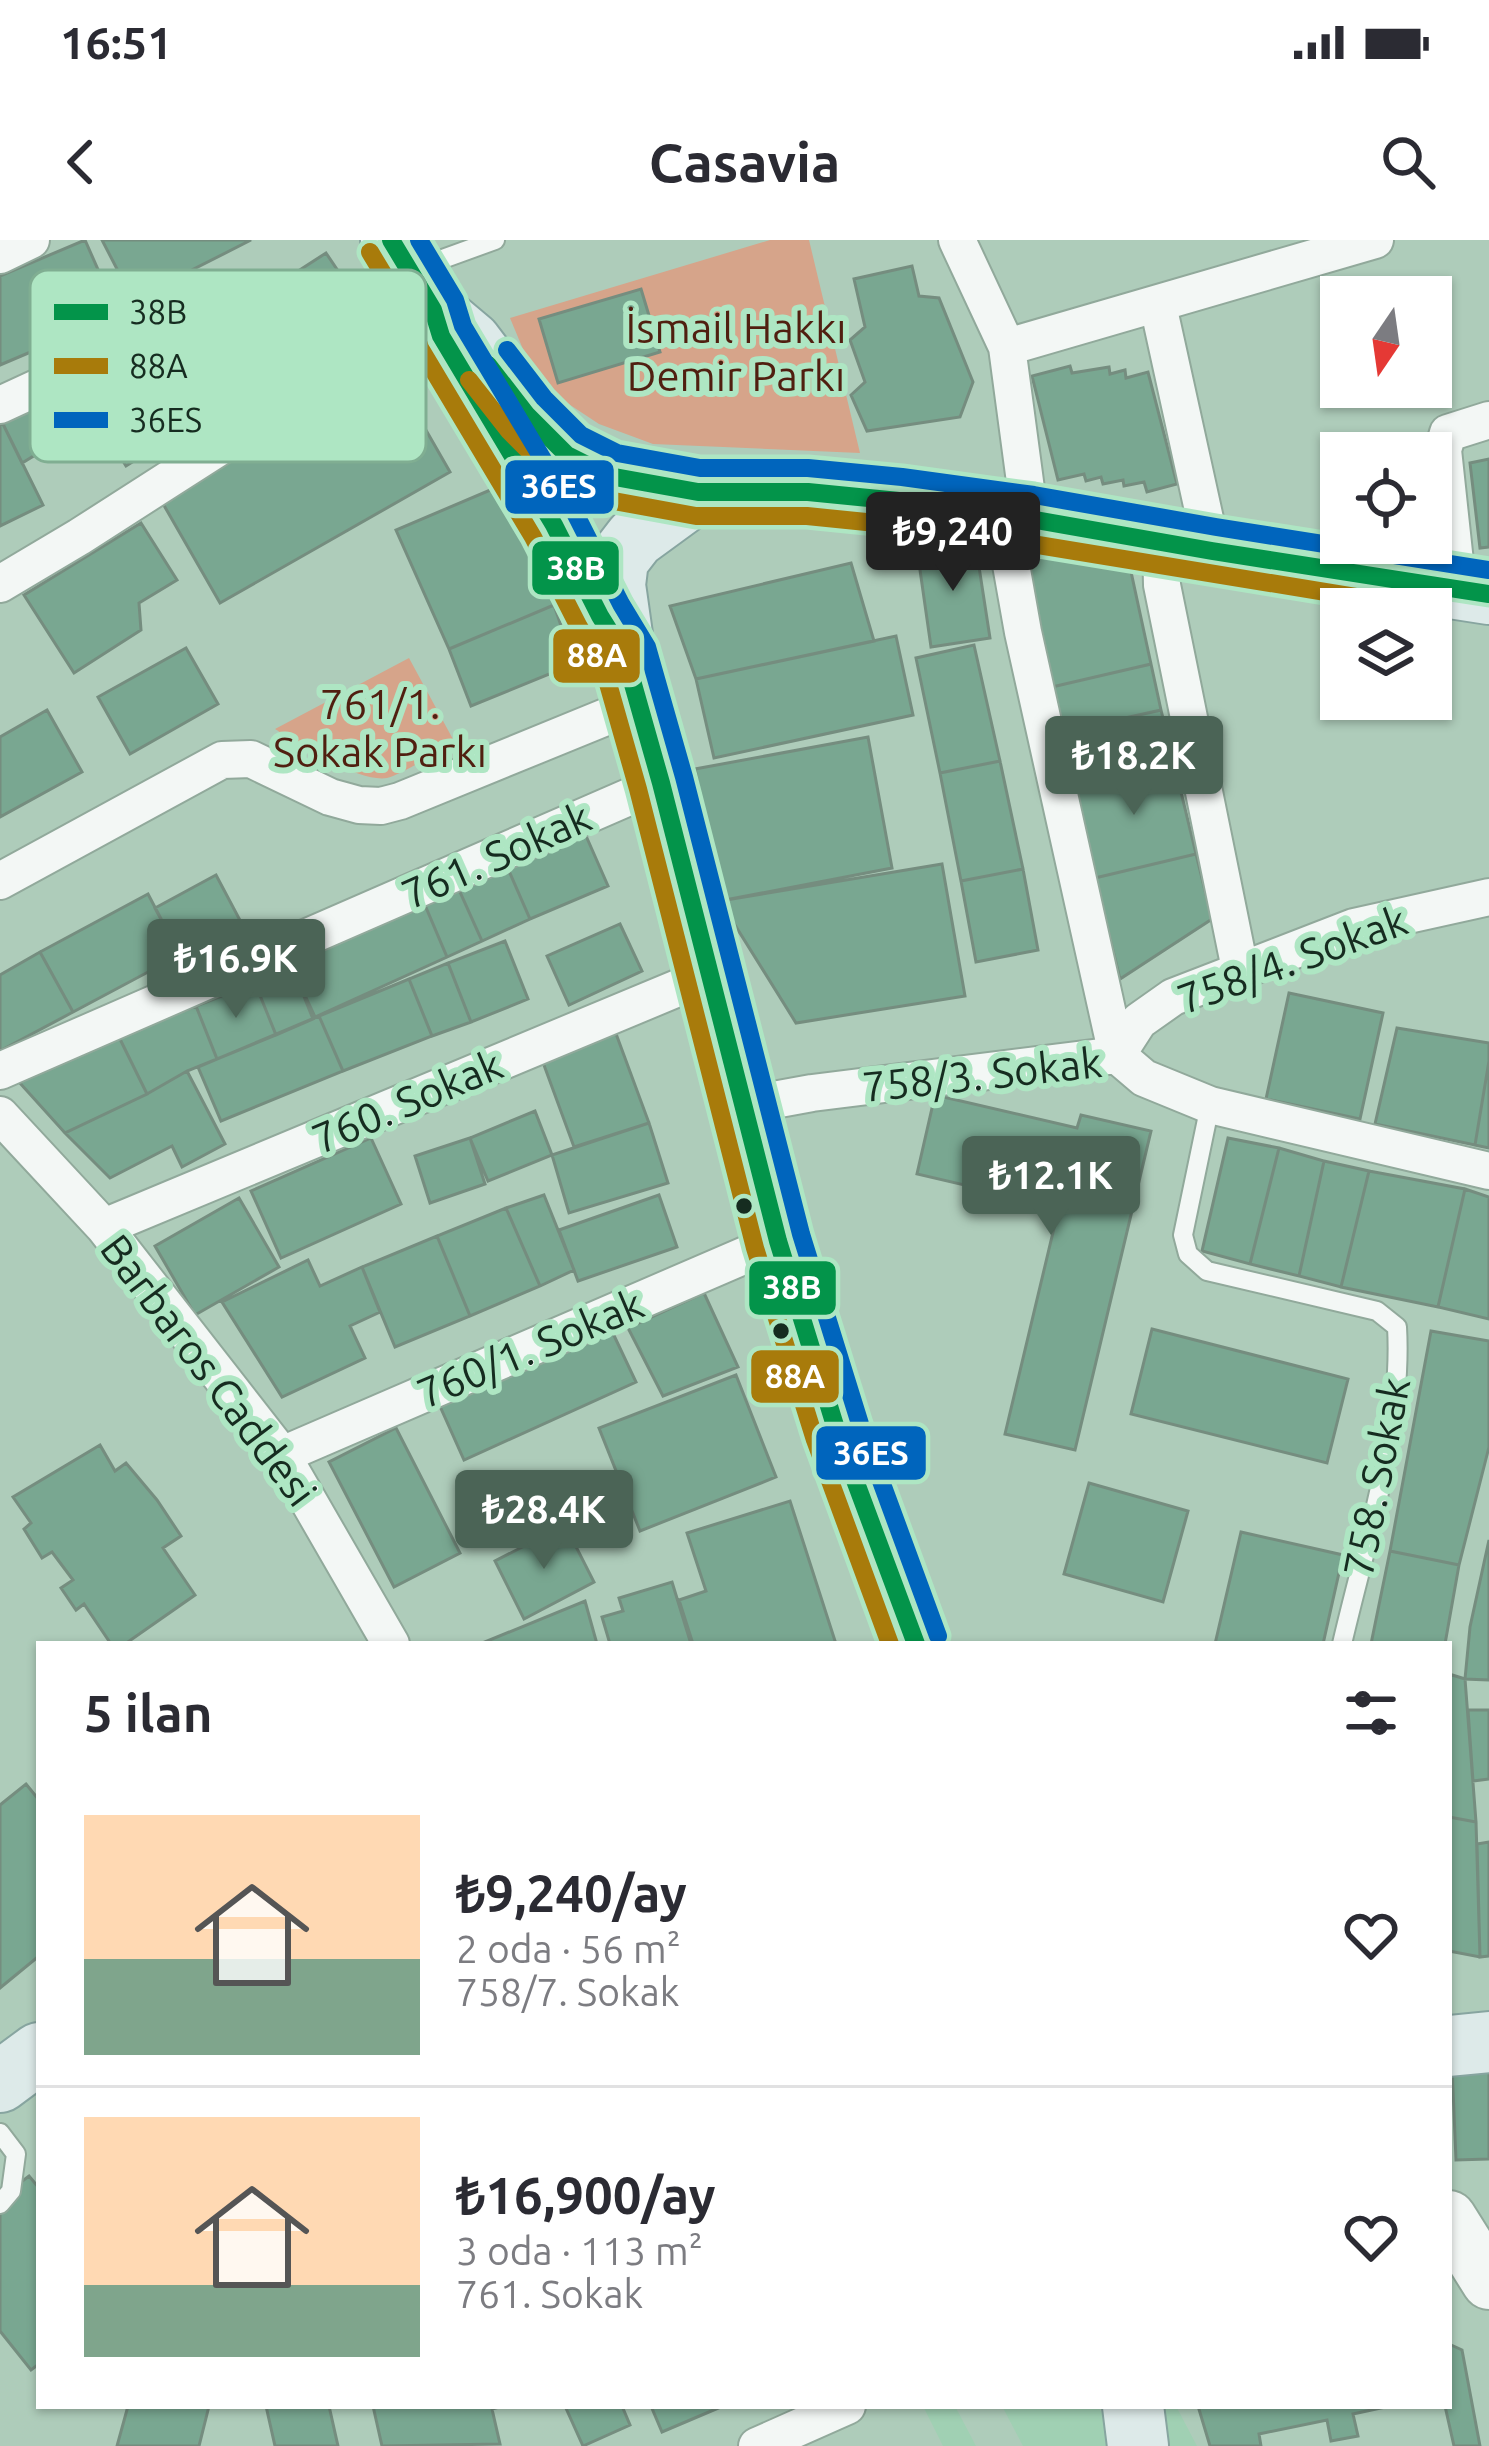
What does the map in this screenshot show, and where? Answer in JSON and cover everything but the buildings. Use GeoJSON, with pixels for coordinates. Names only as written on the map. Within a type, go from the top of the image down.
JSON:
{"type":"FeatureCollection","features":[{"type":"Feature","properties":{"kind":"main road"},"geometry":{"type":"LineString","coordinates":[[426,290],[526,414],[567,455],[609,476],[698,493],[808,492],[899,500],[1473,592]]}},
{"type":"Feature","properties":{"kind":"main road"},"geometry":{"type":"LineString","coordinates":[[426,304],[554,526],[633,680]]}},
{"type":"Feature","properties":{"kind":"main road"},"geometry":{"type":"LineString","coordinates":[[698,493],[635,538],[618,560],[614,585],[633,680],[778,1241],[838,1432],[915,1641]]}},
{"type":"Feature","properties":{"kind":"main road"},"geometry":{"type":"LineString","coordinates":[[1452,2046],[1489,2042]]}},
{"type":"Feature","properties":{"kind":"main road"},"geometry":{"type":"LineString","coordinates":[[0,2082],[36,2055]]}},
{"type":"Feature","properties":{"kind":"main road"},"geometry":{"type":"LineString","coordinates":[[1452,2223],[1489,2282]]}},
{"type":"Feature","properties":{"kind":"main road"},"geometry":{"type":"LineString","coordinates":[[1133,2409],[1138,2446]]}},
{"type":"Feature","properties":{"kind":"main road"},"geometry":{"type":"LineString","coordinates":[[1175,2409],[1175,2446]]}},
{"type":"Feature","properties":{"kind":"street"},"geometry":{"type":"LineString","coordinates":[[0,255],[31,240]]}},
{"type":"Feature","properties":{"kind":"street"},"geometry":{"type":"LineString","coordinates":[[957,240],[1007,347],[1023,632],[1117,1055]]}},
{"type":"Feature","properties":{"kind":"street"},"geometry":{"type":"LineString","coordinates":[[1007,347],[1375,240]]}},
{"type":"Feature","properties":{"kind":"street"},"geometry":{"type":"LineString","coordinates":[[1158,304],[1187,547],[1162,585],[1240,969]]}},
{"type":"Feature","properties":{"kind":"street"},"geometry":{"type":"LineString","coordinates":[[0,405],[30,391]]}},
{"type":"Feature","properties":{"kind":"street"},"geometry":{"type":"LineString","coordinates":[[1473,592],[1443,450],[1448,433],[1489,420]]}},
{"type":"Feature","properties":{"kind":"street"},"geometry":{"type":"LineString","coordinates":[[0,584],[195,462]]}},
{"type":"Feature","properties":{"kind":"street"},"geometry":{"type":"LineString","coordinates":[[0,881],[222,760],[251,759],[330,797],[381,806],[400,801],[633,680]]}},
{"type":"Feature","properties":{"kind":"street","name":"761. Sokak"},"geometry":{"type":"LineString","coordinates":[[0,1071],[662,783]]}},
{"type":"Feature","properties":{"kind":"street","name":"758/4. Sokak"},"geometry":{"type":"LineString","coordinates":[[1117,1055],[1139,1021],[1173,997],[1354,927],[1489,897]]}},
{"type":"Feature","properties":{"kind":"street","name":"760. Sokak"},"geometry":{"type":"LineString","coordinates":[[104,1227],[709,975]]}},
{"type":"Feature","properties":{"kind":"street","name":"758/3. Sokak"},"geometry":{"type":"LineString","coordinates":[[746,1105],[1117,1055],[1144,1078],[1210,1105],[1489,1171]]}},
{"type":"Feature","properties":{"kind":"street","name":"Barbaros Caddesi"},"geometry":{"type":"LineString","coordinates":[[0,1115],[104,1227],[282,1454],[389,1641]]}},
{"type":"Feature","properties":{"kind":"street","name":"760/1. Sokak"},"geometry":{"type":"LineString","coordinates":[[282,1454],[778,1241]]}},
{"type":"Feature","properties":{"kind":"street"},"geometry":{"type":"LineString","coordinates":[[757,2446],[840,2409]]}},
{"type":"Feature","properties":{"kind":"lane"},"geometry":{"type":"LineString","coordinates":[[419,270],[495,240]]}},
{"type":"Feature","properties":{"kind":"lane","name":"758. Sokak"},"geometry":{"type":"LineString","coordinates":[[1210,1105],[1183,1235],[1188,1254],[1207,1271],[1377,1311],[1397,1328],[1399,1366],[1384,1461],[1343,1641]]}},
{"type":"Feature","properties":{"kind":"lane"},"geometry":{"type":"LineString","coordinates":[[0,2132],[16,2154],[11,2192],[0,2204]]}},
{"type":"Feature","properties":{"kind":"shaded area"},"geometry":{"type":"Polygon","coordinates":[[[924,2409],[957,2409],[976,2446],[943,2446],[924,2409]]]}},
{"type":"Feature","properties":{"kind":"shaded area"},"geometry":{"type":"Polygon","coordinates":[[[1004,2409],[1100,2409],[1119,2445],[1141,2409],[1178,2409],[1197,2446],[1023,2446],[1004,2409]]]}},
{"type":"Feature","properties":{"kind":"green space","name":"İsmail Hakkı Demir Parkı"},"geometry":{"type":"Polygon","coordinates":[[[770,240],[809,240],[860,453],[653,444],[599,424],[552,393],[525,354],[510,318],[770,240]]]}},
{"type":"Feature","properties":{"kind":"green space","name":"761/1. Sokak Parkı"},"geometry":{"type":"Polygon","coordinates":[[[409,658],[455,743],[411,767],[387,778],[361,775],[275,729],[409,658]]]}},
{"type":"Feature","properties":{"kind":"transit line","name":"38B"},"geometry":{"type":"LineString","coordinates":[[391,240],[409,270]]}},
{"type":"Feature","properties":{"kind":"transit line","name":"36ES"},"geometry":{"type":"LineString","coordinates":[[419,240],[455,300],[463,326],[575,513],[647,647],[801,1234],[860,1424],[938,1636]]}},
{"type":"Feature","properties":{"kind":"transit line","name":"88A"},"geometry":{"type":"LineString","coordinates":[[370,252],[381,270]]}},
{"type":"Feature","properties":{"kind":"transit line","name":"38B"},"geometry":{"type":"LineString","coordinates":[[426,298],[441,336],[554,525],[625,656],[778,1241],[837,1432],[915,1641]]}},
{"type":"Feature","properties":{"kind":"transit line","name":"36ES"},"geometry":{"type":"LineString","coordinates":[[507,350],[544,398],[581,435],[617,453],[700,468],[808,468],[902,477],[1489,570]]}},
{"type":"Feature","properties":{"kind":"transit line","name":"88A"},"geometry":{"type":"LineString","coordinates":[[426,358],[603,666],[755,1248],[815,1440],[889,1641]]}},
{"type":"Feature","properties":{"kind":"transit line","name":"38B"},"geometry":{"type":"LineString","coordinates":[[488,365],[526,414],[567,455],[609,476],[698,492],[808,492],[899,501],[1489,594]]}},
{"type":"Feature","properties":{"kind":"transit line","name":"88A"},"geometry":{"type":"LineString","coordinates":[[469,380],[509,431],[552,474],[603,499],[696,516],[807,516],[896,525],[1320,591]]}}]}
